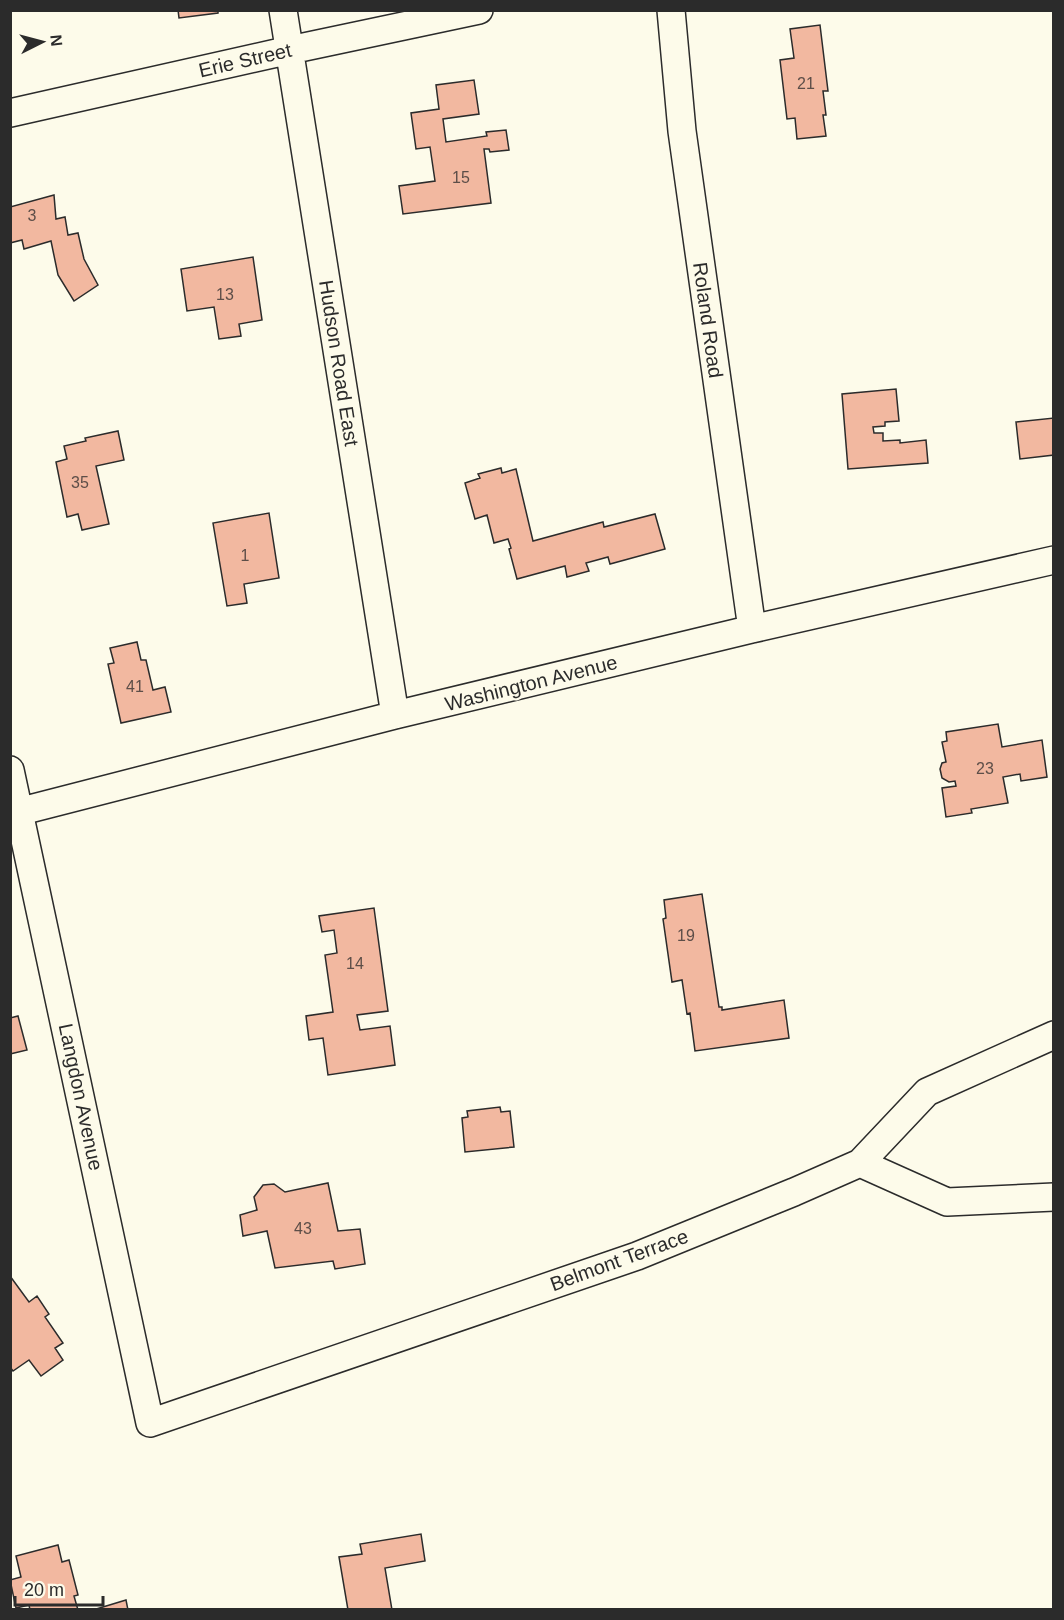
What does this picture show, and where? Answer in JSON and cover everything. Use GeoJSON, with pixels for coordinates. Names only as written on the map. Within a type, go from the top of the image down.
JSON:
{"type":"FeatureCollection","features":[{"type":"Feature","properties":{"kind":"street","name":"Hudson Road East"},"geometry":{"type":"LineString","coordinates":[[284,10],[394,715]]}},
{"type":"Feature","properties":{"kind":"street","name":"Erie Street"},"geometry":{"type":"LineString","coordinates":[[10,113],[479,10]]}},
{"type":"Feature","properties":{"kind":"street","name":"Roland Road"},"geometry":{"type":"LineString","coordinates":[[671,10],[682,131],[752,629]]}},
{"type":"Feature","properties":{"kind":"street","name":"Washington Avenue"},"geometry":{"type":"LineString","coordinates":[[15,813],[394,715],[752,629],[1053,561]]}},
{"type":"Feature","properties":{"kind":"street","name":"Langdon Avenue"},"geometry":{"type":"LineString","coordinates":[[10,770],[15,813],[150,1423]]}},
{"type":"Feature","properties":{"kind":"street","name":"Belmont Terrace"},"geometry":{"type":"LineString","coordinates":[[150,1423],[637,1256],[794,1192],[860,1163],[927,1092],[1053,1035]]}},
{"type":"Feature","properties":{"kind":"street"},"geometry":{"type":"LineString","coordinates":[[860,1163],[947,1202],[1053,1197]]}},
{"type":"Feature","properties":{"kind":"building"},"geometry":{"type":"Polygon","coordinates":[[[178,10],[218,10],[218,13],[179,18],[178,10]]]}},
{"type":"Feature","properties":{"kind":"building"},"geometry":{"type":"Polygon","coordinates":[[[820,25],[828,91],[823,91],[826,136],[797,139],[795,118],[787,119],[780,60],[794,58],[790,29],[820,25]]]}},
{"type":"Feature","properties":{"kind":"building"},"geometry":{"type":"Polygon","coordinates":[[[474,80],[479,114],[443,119],[446,142],[487,136],[486,132],[506,130],[509,150],[490,152],[489,149],[484,149],[491,203],[403,214],[399,186],[435,181],[430,147],[416,149],[411,113],[439,109],[436,85],[474,80]]]}},
{"type":"Feature","properties":{"kind":"building"},"geometry":{"type":"Polygon","coordinates":[[[54,195],[56,219],[65,217],[68,235],[78,233],[84,259],[98,285],[74,301],[58,275],[51,241],[24,249],[22,240],[10,243],[10,207],[54,195]]]}},
{"type":"Feature","properties":{"kind":"building"},"geometry":{"type":"Polygon","coordinates":[[[253,257],[262,320],[239,324],[241,336],[219,339],[214,307],[187,311],[181,269],[253,257]]]}},
{"type":"Feature","properties":{"kind":"building"},"geometry":{"type":"Polygon","coordinates":[[[896,389],[899,421],[885,422],[885,426],[873,427],[874,433],[883,433],[883,441],[900,440],[900,443],[926,440],[928,463],[848,469],[842,394],[896,389]]]}},
{"type":"Feature","properties":{"kind":"building"},"geometry":{"type":"Polygon","coordinates":[[[1054,418],[1054,455],[1020,459],[1016,422],[1054,418]]]}},
{"type":"Feature","properties":{"kind":"building"},"geometry":{"type":"Polygon","coordinates":[[[118,431],[124,460],[96,466],[109,524],[82,530],[78,514],[67,517],[56,462],[67,459],[64,446],[86,441],[85,438],[118,431]]]}},
{"type":"Feature","properties":{"kind":"building"},"geometry":{"type":"Polygon","coordinates":[[[501,468],[502,473],[516,469],[533,541],[603,522],[604,527],[655,514],[665,549],[610,564],[608,557],[586,563],[589,571],[567,577],[565,566],[517,579],[508,539],[494,543],[487,515],[475,519],[465,483],[480,478],[478,474],[501,468]]]}},
{"type":"Feature","properties":{"kind":"building"},"geometry":{"type":"Polygon","coordinates":[[[269,513],[279,578],[244,584],[247,603],[227,606],[213,523],[269,513]]]}},
{"type":"Feature","properties":{"kind":"building"},"geometry":{"type":"Polygon","coordinates":[[[137,642],[141,660],[146,660],[153,690],[165,687],[171,712],[121,723],[108,664],[114,663],[110,648],[137,642]]]}},
{"type":"Feature","properties":{"kind":"building"},"geometry":{"type":"Polygon","coordinates":[[[998,724],[1002,747],[1042,740],[1047,777],[1021,781],[1020,774],[1003,777],[1008,803],[971,809],[972,813],[946,817],[942,788],[956,786],[955,781],[949,782],[942,778],[940,769],[942,763],[946,762],[942,742],[947,741],[946,732],[998,724]]]}},
{"type":"Feature","properties":{"kind":"building"},"geometry":{"type":"Polygon","coordinates":[[[702,894],[719,1007],[722,1007],[722,1010],[784,1000],[789,1038],[695,1051],[690,1013],[687,1014],[682,980],[672,982],[663,919],[666,918],[664,900],[702,894]]]}},
{"type":"Feature","properties":{"kind":"building"},"geometry":{"type":"Polygon","coordinates":[[[374,908],[388,1011],[357,1015],[360,1030],[390,1026],[395,1065],[328,1075],[323,1038],[309,1040],[306,1016],[333,1012],[325,955],[337,953],[334,930],[322,932],[319,916],[374,908]]]}},
{"type":"Feature","properties":{"kind":"building"},"geometry":{"type":"Polygon","coordinates":[[[18,1016],[27,1050],[10,1054],[10,1018],[18,1016]]]}},
{"type":"Feature","properties":{"kind":"building"},"geometry":{"type":"Polygon","coordinates":[[[500,1107],[501,1112],[510,1111],[514,1147],[465,1152],[462,1118],[468,1117],[467,1111],[500,1107]]]}},
{"type":"Feature","properties":{"kind":"building"},"geometry":{"type":"Polygon","coordinates":[[[328,1183],[338,1231],[360,1229],[365,1264],[335,1269],[333,1261],[275,1268],[267,1231],[243,1236],[240,1215],[257,1210],[254,1197],[263,1185],[274,1184],[285,1192],[328,1183]]]}},
{"type":"Feature","properties":{"kind":"building"},"geometry":{"type":"Polygon","coordinates":[[[10,1276],[29,1302],[37,1296],[49,1314],[45,1317],[63,1343],[55,1348],[63,1360],[41,1376],[29,1360],[13,1371],[10,1367],[10,1276]]]}},
{"type":"Feature","properties":{"kind":"building"},"geometry":{"type":"Polygon","coordinates":[[[421,1534],[425,1561],[385,1568],[392,1610],[348,1610],[339,1557],[362,1554],[360,1544],[421,1534]]]}},
{"type":"Feature","properties":{"kind":"building"},"geometry":{"type":"Polygon","coordinates":[[[58,1545],[62,1562],[69,1560],[78,1595],[74,1596],[78,1610],[30,1610],[29,1605],[16,1608],[10,1580],[21,1577],[16,1556],[58,1545]]]}},
{"type":"Feature","properties":{"kind":"building"},"geometry":{"type":"Polygon","coordinates":[[[126,1600],[128,1610],[93,1610],[126,1600]]]}}]}
